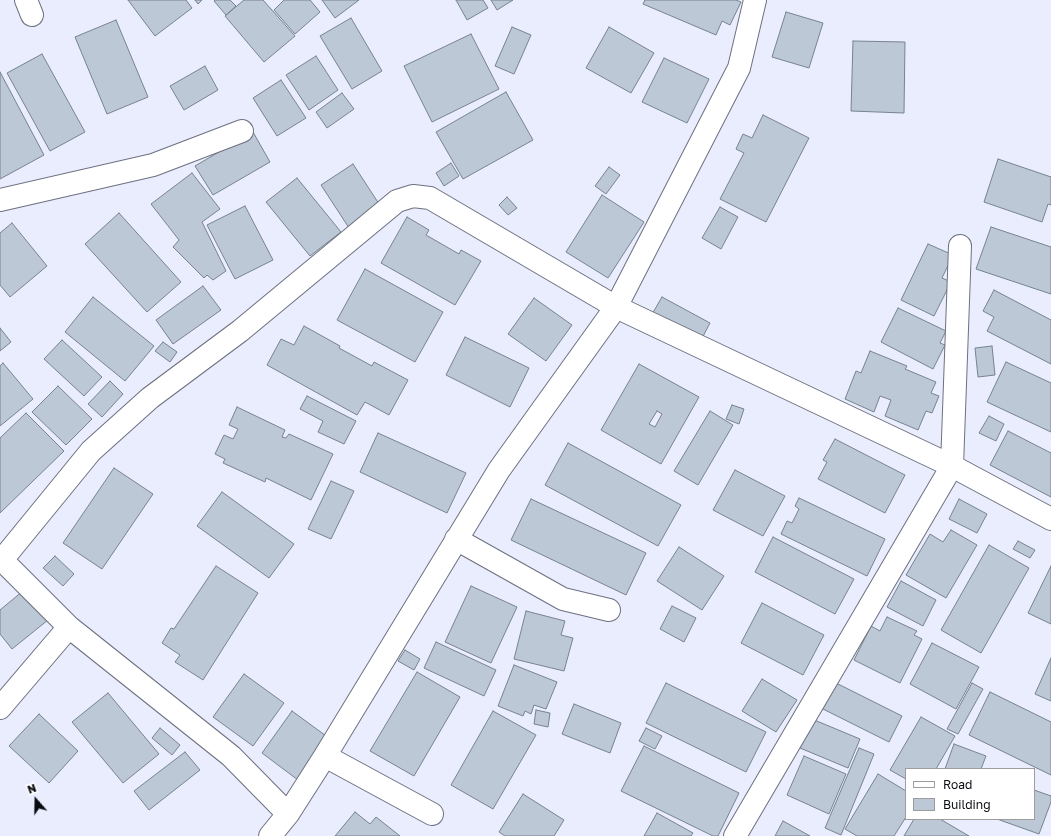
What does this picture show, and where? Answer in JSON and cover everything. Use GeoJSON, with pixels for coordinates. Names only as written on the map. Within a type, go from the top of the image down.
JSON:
{"type":"FeatureCollection","features":[{"type":"Feature","properties":{"kind":"street"},"geometry":{"type":"LineString","coordinates":[[270,836],[288,814],[325,756],[499,470],[616,307],[738,68],[755,0]]}},
{"type":"Feature","properties":{"kind":"street"},"geometry":{"type":"LineString","coordinates":[[0,200],[153,165],[242,131]]}},
{"type":"Feature","properties":{"kind":"street"},"geometry":{"type":"LineString","coordinates":[[288,814],[230,756],[69,627],[1,559],[91,451],[126,419],[150,398],[240,331],[397,201],[414,196],[430,198],[616,307],[952,466],[1051,519]]}},
{"type":"Feature","properties":{"kind":"street"},"geometry":{"type":"LineString","coordinates":[[735,836],[952,466],[960,246]]}},
{"type":"Feature","properties":{"kind":"street"},"geometry":{"type":"LineString","coordinates":[[456,539],[563,599],[609,610]]}},
{"type":"Feature","properties":{"kind":"street"},"geometry":{"type":"LineString","coordinates":[[0,708],[69,627]]}},
{"type":"Feature","properties":{"kind":"street"},"geometry":{"type":"LineString","coordinates":[[325,756],[432,814]]}},
{"type":"Feature","properties":{"kind":"building"},"geometry":{"type":"Polygon","coordinates":[[[128,0],[186,0],[192,8],[155,36],[128,0]]]}},
{"type":"Feature","properties":{"kind":"building"},"geometry":{"type":"Polygon","coordinates":[[[195,0],[202,0],[198,4],[195,0]]]}},
{"type":"Feature","properties":{"kind":"building"},"geometry":{"type":"Polygon","coordinates":[[[230,0],[236,6],[226,15],[214,1],[230,0]]]}},
{"type":"Feature","properties":{"kind":"building"},"geometry":{"type":"Polygon","coordinates":[[[244,0],[263,0],[295,36],[264,62],[225,16],[244,0]]]}},
{"type":"Feature","properties":{"kind":"building"},"geometry":{"type":"Polygon","coordinates":[[[284,0],[310,0],[320,12],[295,34],[274,10],[284,0]]]}},
{"type":"Feature","properties":{"kind":"building"},"geometry":{"type":"Polygon","coordinates":[[[322,0],[359,0],[335,18],[322,0]]]}},
{"type":"Feature","properties":{"kind":"building"},"geometry":{"type":"Polygon","coordinates":[[[456,0],[483,0],[488,8],[467,20],[456,0]]]}},
{"type":"Feature","properties":{"kind":"building"},"geometry":{"type":"Polygon","coordinates":[[[491,0],[513,0],[497,10],[491,0]]]}},
{"type":"Feature","properties":{"kind":"building"},"geometry":{"type":"Polygon","coordinates":[[[645,0],[736,0],[741,2],[730,25],[722,21],[716,35],[643,4],[645,0]]]}},
{"type":"Feature","properties":{"kind":"building"},"geometry":{"type":"Polygon","coordinates":[[[786,12],[823,23],[809,68],[772,57],[786,12]]]}},
{"type":"Feature","properties":{"kind":"building"},"geometry":{"type":"Polygon","coordinates":[[[351,18],[382,71],[352,89],[320,36],[351,18]]]}},
{"type":"Feature","properties":{"kind":"building"},"geometry":{"type":"Polygon","coordinates":[[[116,20],[148,97],[107,114],[75,37],[116,20]]]}},
{"type":"Feature","properties":{"kind":"building"},"geometry":{"type":"Polygon","coordinates":[[[512,27],[531,35],[514,74],[495,66],[512,27]]]}},
{"type":"Feature","properties":{"kind":"building"},"geometry":{"type":"Polygon","coordinates":[[[609,27],[654,53],[631,93],[586,68],[609,27]]]}},
{"type":"Feature","properties":{"kind":"building"},"geometry":{"type":"Polygon","coordinates":[[[471,34],[499,89],[432,122],[404,66],[471,34]]]}},
{"type":"Feature","properties":{"kind":"building"},"geometry":{"type":"Polygon","coordinates":[[[853,41],[905,42],[904,113],[851,111],[853,41]]]}},
{"type":"Feature","properties":{"kind":"building"},"geometry":{"type":"Polygon","coordinates":[[[42,54],[85,132],[50,151],[7,73],[42,54]]]}},
{"type":"Feature","properties":{"kind":"building"},"geometry":{"type":"Polygon","coordinates":[[[316,56],[338,90],[309,110],[286,75],[316,56]]]}},
{"type":"Feature","properties":{"kind":"building"},"geometry":{"type":"Polygon","coordinates":[[[664,58],[709,79],[687,123],[642,102],[664,58]]]}},
{"type":"Feature","properties":{"kind":"building"},"geometry":{"type":"Polygon","coordinates":[[[205,66],[218,90],[184,110],[170,86],[205,66]]]}},
{"type":"Feature","properties":{"kind":"building"},"geometry":{"type":"Polygon","coordinates":[[[0,72],[44,155],[0,179],[0,72]]]}},
{"type":"Feature","properties":{"kind":"building"},"geometry":{"type":"Polygon","coordinates":[[[281,80],[306,118],[277,136],[253,98],[281,80]]]}},
{"type":"Feature","properties":{"kind":"building"},"geometry":{"type":"Polygon","coordinates":[[[506,92],[533,140],[463,179],[436,132],[506,92]]]}},
{"type":"Feature","properties":{"kind":"building"},"geometry":{"type":"Polygon","coordinates":[[[342,93],[354,109],[327,128],[316,112],[342,93]]]}},
{"type":"Feature","properties":{"kind":"building"},"geometry":{"type":"Polygon","coordinates":[[[763,115],[809,138],[766,222],[720,199],[744,153],[736,149],[743,134],[752,138],[763,115]]]}},
{"type":"Feature","properties":{"kind":"building"},"geometry":{"type":"Polygon","coordinates":[[[253,132],[270,162],[213,195],[195,166],[253,132]]]}},
{"type":"Feature","properties":{"kind":"building"},"geometry":{"type":"Polygon","coordinates":[[[998,159],[1051,177],[1051,205],[1048,204],[1042,222],[984,202],[998,159]]]}},
{"type":"Feature","properties":{"kind":"building"},"geometry":{"type":"Polygon","coordinates":[[[451,163],[459,176],[444,186],[436,173],[451,163]]]}},
{"type":"Feature","properties":{"kind":"building"},"geometry":{"type":"Polygon","coordinates":[[[353,164],[383,210],[351,231],[321,185],[353,164]]]}},
{"type":"Feature","properties":{"kind":"building"},"geometry":{"type":"Polygon","coordinates":[[[609,167],[620,175],[606,194],[595,186],[609,167]]]}},
{"type":"Feature","properties":{"kind":"building"},"geometry":{"type":"Polygon","coordinates":[[[192,173],[220,209],[202,222],[226,271],[213,280],[207,275],[204,278],[173,247],[179,240],[151,204],[192,173]]]}},
{"type":"Feature","properties":{"kind":"building"},"geometry":{"type":"Polygon","coordinates":[[[297,178],[341,232],[310,256],[266,202],[297,178]]]}},
{"type":"Feature","properties":{"kind":"building"},"geometry":{"type":"Polygon","coordinates":[[[602,195],[644,222],[608,278],[566,252],[602,195]]]}},
{"type":"Feature","properties":{"kind":"building"},"geometry":{"type":"Polygon","coordinates":[[[507,197],[517,208],[508,215],[499,205],[507,197]]]}},
{"type":"Feature","properties":{"kind":"building"},"geometry":{"type":"Polygon","coordinates":[[[245,206],[273,260],[235,279],[207,225],[245,206]]]}},
{"type":"Feature","properties":{"kind":"building"},"geometry":{"type":"Polygon","coordinates":[[[720,207],[738,217],[721,249],[702,238],[720,207]]]}},
{"type":"Feature","properties":{"kind":"building"},"geometry":{"type":"Polygon","coordinates":[[[119,213],[181,282],[147,312],[85,244],[119,213]]]}},
{"type":"Feature","properties":{"kind":"building"},"geometry":{"type":"Polygon","coordinates":[[[407,217],[429,230],[426,235],[459,254],[461,250],[481,261],[455,305],[381,263],[407,217]]]}},
{"type":"Feature","properties":{"kind":"building"},"geometry":{"type":"Polygon","coordinates":[[[12,223],[47,266],[10,297],[0,285],[0,233],[12,223]]]}},
{"type":"Feature","properties":{"kind":"building"},"geometry":{"type":"Polygon","coordinates":[[[991,227],[1051,247],[1051,294],[976,269],[991,227]]]}},
{"type":"Feature","properties":{"kind":"building"},"geometry":{"type":"Polygon","coordinates":[[[928,244],[953,255],[942,278],[951,282],[934,316],[901,300],[928,244]]]}},
{"type":"Feature","properties":{"kind":"building"},"geometry":{"type":"Polygon","coordinates":[[[365,269],[443,312],[415,362],[337,320],[365,269]]]}},
{"type":"Feature","properties":{"kind":"building"},"geometry":{"type":"Polygon","coordinates":[[[203,286],[221,310],[173,344],[156,320],[203,286]]]}},
{"type":"Feature","properties":{"kind":"building"},"geometry":{"type":"Polygon","coordinates":[[[994,290],[1051,320],[1051,364],[987,331],[994,317],[983,311],[994,290]]]}},
{"type":"Feature","properties":{"kind":"building"},"geometry":{"type":"Polygon","coordinates":[[[93,297],[154,346],[125,381],[65,332],[93,297]]]}},
{"type":"Feature","properties":{"kind":"building"},"geometry":{"type":"Polygon","coordinates":[[[662,297],[710,323],[700,342],[651,316],[662,297]]]}},
{"type":"Feature","properties":{"kind":"building"},"geometry":{"type":"Polygon","coordinates":[[[534,298],[572,325],[546,361],[508,334],[534,298]]]}},
{"type":"Feature","properties":{"kind":"building"},"geometry":{"type":"Polygon","coordinates":[[[898,308],[946,331],[940,343],[945,345],[933,369],[881,342],[898,308]]]}},
{"type":"Feature","properties":{"kind":"building"},"geometry":{"type":"Polygon","coordinates":[[[304,326],[340,346],[339,348],[372,366],[374,362],[408,380],[389,415],[365,402],[357,415],[267,365],[281,339],[294,345],[304,326]]]}},
{"type":"Feature","properties":{"kind":"building"},"geometry":{"type":"Polygon","coordinates":[[[0,328],[11,342],[0,351],[0,328]]]}},
{"type":"Feature","properties":{"kind":"building"},"geometry":{"type":"Polygon","coordinates":[[[465,337],[529,368],[510,407],[446,375],[465,337]]]}},
{"type":"Feature","properties":{"kind":"building"},"geometry":{"type":"Polygon","coordinates":[[[62,340],[102,377],[84,396],[44,359],[62,340]]]}},
{"type":"Feature","properties":{"kind":"building"},"geometry":{"type":"Polygon","coordinates":[[[163,342],[177,352],[170,362],[155,351],[163,342]]]}},
{"type":"Feature","properties":{"kind":"building"},"geometry":{"type":"Polygon","coordinates":[[[992,346],[995,375],[978,377],[975,348],[992,346]]]}},
{"type":"Feature","properties":{"kind":"building"},"geometry":{"type":"Polygon","coordinates":[[[870,351],[907,366],[905,369],[936,382],[931,393],[939,396],[932,413],[926,411],[918,430],[885,416],[891,400],[880,396],[874,412],[845,399],[856,371],[861,373],[870,351]]]}},
{"type":"Feature","properties":{"kind":"building"},"geometry":{"type":"Polygon","coordinates":[[[1006,362],[1051,383],[1051,432],[987,402],[1006,362]]]}},
{"type":"Feature","properties":{"kind":"building"},"geometry":{"type":"Polygon","coordinates":[[[3,363],[33,399],[0,426],[0,366],[3,363]]]}},
{"type":"Feature","properties":{"kind":"building"},"geometry":{"type":"Polygon","coordinates":[[[639,364],[699,397],[661,464],[601,430],[639,364]],[[657,411],[649,424],[655,427],[662,414],[657,411]]]}},
{"type":"Feature","properties":{"kind":"building"},"geometry":{"type":"Polygon","coordinates":[[[110,381],[123,394],[102,417],[88,404],[110,381]]]}},
{"type":"Feature","properties":{"kind":"building"},"geometry":{"type":"Polygon","coordinates":[[[58,386],[92,419],[66,445],[32,412],[58,386]]]}},
{"type":"Feature","properties":{"kind":"building"},"geometry":{"type":"Polygon","coordinates":[[[307,396],[356,421],[344,444],[318,432],[323,421],[300,409],[307,396]]]}},
{"type":"Feature","properties":{"kind":"building"},"geometry":{"type":"Polygon","coordinates":[[[732,405],[744,409],[739,424],[726,419],[732,405]]]}},
{"type":"Feature","properties":{"kind":"building"},"geometry":{"type":"Polygon","coordinates":[[[237,407],[285,430],[282,437],[286,438],[289,434],[333,454],[311,500],[266,478],[265,482],[223,463],[225,459],[215,454],[224,435],[233,439],[238,429],[229,425],[237,407]]]}},
{"type":"Feature","properties":{"kind":"building"},"geometry":{"type":"Polygon","coordinates":[[[710,411],[733,425],[698,485],[674,471],[710,411]]]}},
{"type":"Feature","properties":{"kind":"building"},"geometry":{"type":"Polygon","coordinates":[[[26,413],[64,451],[0,513],[0,438],[26,413]]]}},
{"type":"Feature","properties":{"kind":"building"},"geometry":{"type":"Polygon","coordinates":[[[989,416],[1004,424],[996,441],[979,433],[989,416]]]}},
{"type":"Feature","properties":{"kind":"building"},"geometry":{"type":"Polygon","coordinates":[[[1008,431],[1051,453],[1051,497],[990,465],[1008,431]]]}},
{"type":"Feature","properties":{"kind":"building"},"geometry":{"type":"Polygon","coordinates":[[[378,433],[466,473],[447,513],[360,472],[378,433]]]}},
{"type":"Feature","properties":{"kind":"building"},"geometry":{"type":"Polygon","coordinates":[[[835,439],[905,475],[885,513],[818,479],[827,462],[823,460],[835,439]]]}},
{"type":"Feature","properties":{"kind":"building"},"geometry":{"type":"Polygon","coordinates":[[[568,443],[681,505],[658,546],[545,485],[568,443]]]}},
{"type":"Feature","properties":{"kind":"building"},"geometry":{"type":"Polygon","coordinates":[[[114,468],[153,494],[102,569],[63,543],[114,468]]]}},
{"type":"Feature","properties":{"kind":"building"},"geometry":{"type":"Polygon","coordinates":[[[735,470],[785,496],[763,536],[713,510],[735,470]]]}},
{"type":"Feature","properties":{"kind":"building"},"geometry":{"type":"Polygon","coordinates":[[[331,481],[354,491],[331,539],[308,529],[331,481]]]}},
{"type":"Feature","properties":{"kind":"building"},"geometry":{"type":"Polygon","coordinates":[[[222,492],[294,544],[269,578],[197,526],[222,492]]]}},
{"type":"Feature","properties":{"kind":"building"},"geometry":{"type":"Polygon","coordinates":[[[799,498],[885,539],[867,576],[781,534],[787,521],[792,523],[799,509],[795,506],[799,498]]]}},
{"type":"Feature","properties":{"kind":"building"},"geometry":{"type":"Polygon","coordinates":[[[531,499],[646,553],[626,595],[511,540],[531,499]]]}},
{"type":"Feature","properties":{"kind":"building"},"geometry":{"type":"Polygon","coordinates":[[[959,499],[987,514],[977,533],[949,519],[959,499]]]}},
{"type":"Feature","properties":{"kind":"building"},"geometry":{"type":"Polygon","coordinates":[[[951,530],[977,545],[946,598],[906,575],[930,534],[943,542],[951,530]]]}},
{"type":"Feature","properties":{"kind":"building"},"geometry":{"type":"Polygon","coordinates":[[[773,537],[854,579],[835,614],[755,572],[773,537]]]}},
{"type":"Feature","properties":{"kind":"building"},"geometry":{"type":"Polygon","coordinates":[[[1018,541],[1035,550],[1030,558],[1013,549],[1018,541]]]}},
{"type":"Feature","properties":{"kind":"building"},"geometry":{"type":"Polygon","coordinates":[[[989,545],[1029,568],[981,653],[941,630],[989,545]]]}},
{"type":"Feature","properties":{"kind":"building"},"geometry":{"type":"Polygon","coordinates":[[[679,547],[724,576],[702,610],[657,581],[679,547]]]}},
{"type":"Feature","properties":{"kind":"building"},"geometry":{"type":"Polygon","coordinates":[[[55,556],[74,574],[63,586],[43,568],[55,556]]]}},
{"type":"Feature","properties":{"kind":"building"},"geometry":{"type":"Polygon","coordinates":[[[216,566],[258,593],[203,680],[175,662],[180,655],[162,643],[171,628],[174,629],[216,566]]]}},
{"type":"Feature","properties":{"kind":"building"},"geometry":{"type":"Polygon","coordinates":[[[1051,566],[1051,624],[1028,613],[1051,566]]]}},
{"type":"Feature","properties":{"kind":"building"},"geometry":{"type":"Polygon","coordinates":[[[901,581],[936,600],[923,626],[887,607],[901,581]]]}},
{"type":"Feature","properties":{"kind":"building"},"geometry":{"type":"Polygon","coordinates":[[[471,586],[517,607],[491,663],[445,642],[471,586]]]}},
{"type":"Feature","properties":{"kind":"building"},"geometry":{"type":"Polygon","coordinates":[[[23,591],[48,620],[12,649],[0,634],[0,610],[23,591]]]}},
{"type":"Feature","properties":{"kind":"building"},"geometry":{"type":"Polygon","coordinates":[[[762,603],[824,635],[803,675],[741,643],[762,603]]]}},
{"type":"Feature","properties":{"kind":"building"},"geometry":{"type":"Polygon","coordinates":[[[672,606],[696,618],[684,642],[660,629],[672,606]]]}},
{"type":"Feature","properties":{"kind":"building"},"geometry":{"type":"Polygon","coordinates":[[[526,611],[565,621],[561,635],[573,638],[564,671],[514,659],[526,611]]]}},
{"type":"Feature","properties":{"kind":"building"},"geometry":{"type":"Polygon","coordinates":[[[887,617],[917,631],[914,635],[922,639],[900,683],[854,660],[871,626],[880,631],[887,617]]]}},
{"type":"Feature","properties":{"kind":"building"},"geometry":{"type":"Polygon","coordinates":[[[436,642],[496,670],[484,696],[424,668],[436,642]]]}},
{"type":"Feature","properties":{"kind":"building"},"geometry":{"type":"Polygon","coordinates":[[[932,643],[979,667],[956,709],[910,684],[932,643]]]}},
{"type":"Feature","properties":{"kind":"building"},"geometry":{"type":"Polygon","coordinates":[[[405,650],[420,659],[414,670],[398,661],[405,650]]]}},
{"type":"Feature","properties":{"kind":"building"},"geometry":{"type":"Polygon","coordinates":[[[1051,658],[1051,701],[1035,694],[1051,658]]]}},
{"type":"Feature","properties":{"kind":"building"},"geometry":{"type":"Polygon","coordinates":[[[514,665],[557,682],[546,709],[534,705],[531,714],[525,711],[523,716],[498,706],[514,665]]]}},
{"type":"Feature","properties":{"kind":"building"},"geometry":{"type":"Polygon","coordinates":[[[417,672],[460,697],[414,776],[370,751],[417,672]]]}},
{"type":"Feature","properties":{"kind":"building"},"geometry":{"type":"Polygon","coordinates":[[[244,674],[284,703],[253,746],[213,717],[244,674]]]}},
{"type":"Feature","properties":{"kind":"building"},"geometry":{"type":"Polygon","coordinates":[[[762,679],[797,700],[776,732],[742,711],[762,679]]]}},
{"type":"Feature","properties":{"kind":"building"},"geometry":{"type":"Polygon","coordinates":[[[830,680],[902,716],[889,742],[817,706],[830,680]]]}},
{"type":"Feature","properties":{"kind":"building"},"geometry":{"type":"Polygon","coordinates":[[[666,683],[766,732],[746,772],[646,723],[666,683]]]}},
{"type":"Feature","properties":{"kind":"building"},"geometry":{"type":"Polygon","coordinates":[[[972,683],[983,689],[958,734],[947,729],[972,683]]]}},
{"type":"Feature","properties":{"kind":"building"},"geometry":{"type":"Polygon","coordinates":[[[990,692],[1051,722],[1051,775],[969,735],[990,692]]]}},
{"type":"Feature","properties":{"kind":"building"},"geometry":{"type":"Polygon","coordinates":[[[108,693],[159,754],[123,783],[72,722],[108,693]]]}},
{"type":"Feature","properties":{"kind":"building"},"geometry":{"type":"Polygon","coordinates":[[[574,704],[621,723],[610,753],[562,734],[574,704]]]}},
{"type":"Feature","properties":{"kind":"building"},"geometry":{"type":"Polygon","coordinates":[[[536,710],[550,713],[548,727],[534,724],[536,710]]]}},
{"type":"Feature","properties":{"kind":"building"},"geometry":{"type":"Polygon","coordinates":[[[292,711],[333,741],[302,783],[262,753],[292,711]]]}},
{"type":"Feature","properties":{"kind":"building"},"geometry":{"type":"Polygon","coordinates":[[[493,711],[536,735],[493,809],[451,785],[493,711]]]}},
{"type":"Feature","properties":{"kind":"building"},"geometry":{"type":"Polygon","coordinates":[[[39,714],[78,751],[49,783],[9,746],[39,714]]]}},
{"type":"Feature","properties":{"kind":"building"},"geometry":{"type":"Polygon","coordinates":[[[921,717],[955,736],[937,768],[905,768],[905,778],[890,770],[921,717]]]}},
{"type":"Feature","properties":{"kind":"building"},"geometry":{"type":"Polygon","coordinates":[[[812,719],[860,739],[848,768],[800,748],[812,719]]]}},
{"type":"Feature","properties":{"kind":"building"},"geometry":{"type":"Polygon","coordinates":[[[160,728],[180,745],[172,755],[152,738],[160,728]]]}},
{"type":"Feature","properties":{"kind":"building"},"geometry":{"type":"Polygon","coordinates":[[[646,728],[662,736],[655,749],[639,741],[646,728]]]}},
{"type":"Feature","properties":{"kind":"building"},"geometry":{"type":"Polygon","coordinates":[[[954,744],[986,756],[981,768],[945,768],[954,744]]]}},
{"type":"Feature","properties":{"kind":"building"},"geometry":{"type":"Polygon","coordinates":[[[644,746],[739,793],[718,836],[713,836],[621,791],[644,746]]]}},
{"type":"Feature","properties":{"kind":"building"},"geometry":{"type":"Polygon","coordinates":[[[859,748],[874,754],[841,835],[825,828],[859,748]]]}},
{"type":"Feature","properties":{"kind":"building"},"geometry":{"type":"Polygon","coordinates":[[[185,752],[200,770],[149,810],[134,791],[185,752]]]}},
{"type":"Feature","properties":{"kind":"building"},"geometry":{"type":"Polygon","coordinates":[[[804,756],[846,774],[829,814],[787,795],[804,756]]]}},
{"type":"Feature","properties":{"kind":"building"},"geometry":{"type":"Polygon","coordinates":[[[878,774],[905,790],[905,819],[894,836],[857,836],[845,829],[878,774]]]}},
{"type":"Feature","properties":{"kind":"building"},"geometry":{"type":"Polygon","coordinates":[[[1035,790],[1051,796],[1051,802],[1039,834],[1000,820],[1035,820],[1035,790]]]}},
{"type":"Feature","properties":{"kind":"building"},"geometry":{"type":"Polygon","coordinates":[[[523,794],[564,820],[554,836],[505,836],[499,832],[523,794]]]}},
{"type":"Feature","properties":{"kind":"building"},"geometry":{"type":"Polygon","coordinates":[[[355,812],[370,824],[376,817],[400,836],[335,836],[355,812]]]}},
{"type":"Feature","properties":{"kind":"building"},"geometry":{"type":"Polygon","coordinates":[[[657,813],[693,833],[691,836],[644,836],[657,813]]]}},
{"type":"Feature","properties":{"kind":"building"},"geometry":{"type":"Polygon","coordinates":[[[913,820],[942,820],[969,836],[904,836],[913,820]]]}},
{"type":"Feature","properties":{"kind":"building"},"geometry":{"type":"Polygon","coordinates":[[[783,821],[810,836],[775,836],[783,821]]]}}]}
